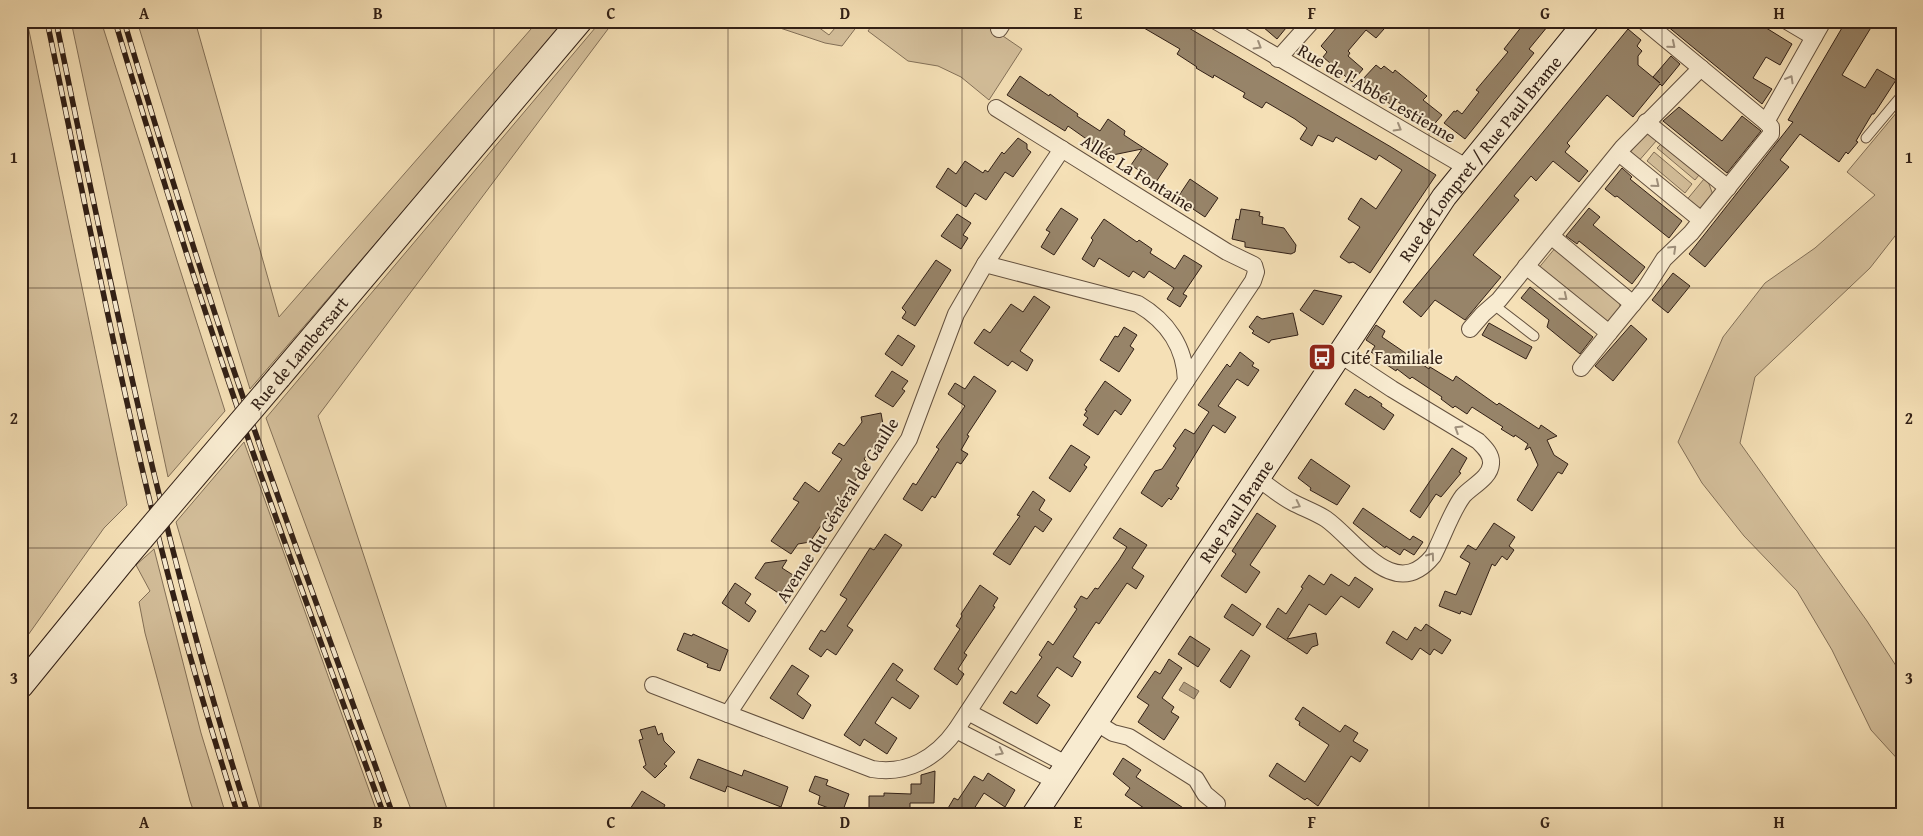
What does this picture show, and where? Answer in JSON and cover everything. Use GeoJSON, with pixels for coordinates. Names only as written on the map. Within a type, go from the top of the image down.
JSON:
{"type":"FeatureCollection","features":[{"type":"Feature","properties":{"kind":"street","name":"Rue de Lambersart"},"geometry":{"type":"LineString","coordinates":[[21,686],[126,557],[580,21]]}},
{"type":"Feature","properties":{"kind":"street","name":"Rue de l'Abbé Lestienne"},"geometry":{"type":"LineString","coordinates":[[1216,21],[1278,59],[1466,167]]}},
{"type":"Feature","properties":{"kind":"street"},"geometry":{"type":"LineString","coordinates":[[1278,59],[1312,21]]}},
{"type":"Feature","properties":{"kind":"street","name":"Rue de Lompret / Rue Paul Brame"},"geometry":{"type":"LineString","coordinates":[[1376,298],[1466,167],[1587,21]]}},
{"type":"Feature","properties":{"kind":"street"},"geometry":{"type":"LineString","coordinates":[[1581,368],[1645,289],[1664,259],[1691,233],[1771,134],[1771,127],[1766,122],[1644,21]]}},
{"type":"Feature","properties":{"kind":"street"},"geometry":{"type":"LineString","coordinates":[[1787,21],[1814,37]]}},
{"type":"Feature","properties":{"kind":"street"},"geometry":{"type":"LineString","coordinates":[[1766,122],[1823,21]]}},
{"type":"Feature","properties":{"kind":"street"},"geometry":{"type":"LineString","coordinates":[[1470,328],[1482,314],[1494,305],[1646,122],[1701,68]]}},
{"type":"Feature","properties":{"kind":"street","name":"Allée La Fontaine"},"geometry":{"type":"LineString","coordinates":[[996,108],[1227,252],[1254,265],[1256,272],[1253,281],[1186,381]]}},
{"type":"Feature","properties":{"kind":"street"},"geometry":{"type":"LineString","coordinates":[[1646,122],[1728,188]]}},
{"type":"Feature","properties":{"kind":"street","name":"Avenue du Général de Gaulle"},"geometry":{"type":"LineString","coordinates":[[728,714],[909,439],[956,314],[985,264],[1062,149]]}},
{"type":"Feature","properties":{"kind":"street"},"geometry":{"type":"LineString","coordinates":[[1619,153],[1701,220]]}},
{"type":"Feature","properties":{"kind":"street"},"geometry":{"type":"LineString","coordinates":[[1551,236],[1633,304]]}},
{"type":"Feature","properties":{"kind":"street"},"geometry":{"type":"LineString","coordinates":[[653,685],[861,766],[880,770],[908,768],[924,761],[944,746],[1186,381],[1184,360],[1177,342],[1159,319],[1138,304],[985,264]]}},
{"type":"Feature","properties":{"kind":"street"},"geometry":{"type":"LineString","coordinates":[[1526,266],[1609,333]]}},
{"type":"Feature","properties":{"kind":"street","name":"Rue Paul Brame"},"geometry":{"type":"LineString","coordinates":[[1034,815],[1376,298]]}},
{"type":"Feature","properties":{"kind":"street"},"geometry":{"type":"LineString","coordinates":[[1257,478],[1294,503],[1324,518],[1340,530],[1368,558],[1391,572],[1413,570],[1428,562],[1433,556],[1462,498],[1489,470],[1491,464],[1487,449],[1478,441],[1392,389],[1339,354]]}},
{"type":"Feature","properties":{"kind":"street"},"geometry":{"type":"LineString","coordinates":[[968,712],[1061,773]]}},
{"type":"Feature","properties":{"kind":"street"},"geometry":{"type":"LineString","coordinates":[[1095,722],[1114,733],[1129,736],[1196,779],[1205,794],[1217,804]]}},
{"type":"Feature","properties":{"kind":"street"},"geometry":{"type":"LineString","coordinates":[[956,730],[1061,773]]}},
{"type":"Feature","properties":{"kind":"lane"},"geometry":{"type":"LineString","coordinates":[[1866,138],[1902,95]]}},
{"type":"Feature","properties":{"kind":"lane"},"geometry":{"type":"LineString","coordinates":[[1494,305],[1534,336]]}},
{"type":"Feature","properties":{"kind":"shaded area"},"geometry":{"type":"Polygon","coordinates":[[[21,21],[27,21],[127,505],[104,528],[21,645],[21,21]]]}},
{"type":"Feature","properties":{"kind":"shaded area"},"geometry":{"type":"Polygon","coordinates":[[[71,21],[101,21],[225,411],[168,477],[71,21]]]}},
{"type":"Feature","properties":{"kind":"shaded area"},"geometry":{"type":"Polygon","coordinates":[[[137,21],[195,21],[279,317],[538,21],[567,21],[250,389],[137,21]]]}},
{"type":"Feature","properties":{"kind":"shaded area"},"geometry":{"type":"Polygon","coordinates":[[[601,21],[614,21],[318,416],[449,815],[413,815],[266,418],[601,21]]]}},
{"type":"Feature","properties":{"kind":"shaded area"},"geometry":{"type":"Polygon","coordinates":[[[759,21],[810,21],[829,35],[841,21],[861,21],[842,46],[825,43],[759,21]]]}},
{"type":"Feature","properties":{"kind":"shaded area"},"geometry":{"type":"Polygon","coordinates":[[[875,21],[981,21],[1022,49],[989,100],[961,77],[938,66],[908,61],[868,31],[875,21]]]}},
{"type":"Feature","properties":{"kind":"shaded area"},"geometry":{"type":"Polygon","coordinates":[[[1902,106],[1902,227],[1870,268],[1755,377],[1740,443],[1867,621],[1902,675],[1902,764],[1871,730],[1832,650],[1797,591],[1744,536],[1702,483],[1678,442],[1723,337],[1765,283],[1815,248],[1875,195],[1847,172],[1902,106]]]}},
{"type":"Feature","properties":{"kind":"shaded area"},"geometry":{"type":"Polygon","coordinates":[[[1647,132],[1657,140],[1637,163],[1628,155],[1647,132]]]}},
{"type":"Feature","properties":{"kind":"shaded area"},"geometry":{"type":"Polygon","coordinates":[[[1661,144],[1699,175],[1695,180],[1657,148],[1661,144]]]}},
{"type":"Feature","properties":{"kind":"shaded area"},"geometry":{"type":"Polygon","coordinates":[[[1654,152],[1692,184],[1685,193],[1647,161],[1654,152]]]}},
{"type":"Feature","properties":{"kind":"shaded area"},"geometry":{"type":"Polygon","coordinates":[[[1704,179],[1709,184],[1713,195],[1702,208],[1697,208],[1685,202],[1704,179]]]}},
{"type":"Feature","properties":{"kind":"shaded area"},"geometry":{"type":"Polygon","coordinates":[[[1556,247],[1619,299],[1619,309],[1610,322],[1603,322],[1537,270],[1556,247]]]}},
{"type":"Feature","properties":{"kind":"shaded area"},"geometry":{"type":"Polygon","coordinates":[[[244,442],[378,815],[262,815],[176,522],[244,442]]]}},
{"type":"Feature","properties":{"kind":"shaded area"},"geometry":{"type":"Polygon","coordinates":[[[154,549],[201,733],[226,815],[195,815],[190,801],[145,633],[139,602],[150,591],[136,565],[154,549]]]}},
{"type":"Feature","properties":{"kind":"shaded area"},"geometry":{"type":"Polygon","coordinates":[[[1184,682],[1199,691],[1194,699],[1179,690],[1184,682]]]}},
{"type":"Feature","properties":{"kind":"building"},"geometry":{"type":"Polygon","coordinates":[[[1132,21],[1177,21],[1436,175],[1370,273],[1353,262],[1349,263],[1340,257],[1360,227],[1348,219],[1361,198],[1376,209],[1402,170],[1379,155],[1376,160],[1336,137],[1333,142],[1318,135],[1312,146],[1300,139],[1307,128],[1295,119],[1266,102],[1262,108],[1243,97],[1245,93],[1214,75],[1213,78],[1196,68],[1177,54],[1180,49],[1132,21]]]}},
{"type":"Feature","properties":{"kind":"building"},"geometry":{"type":"Polygon","coordinates":[[[1256,21],[1277,21],[1286,28],[1277,39],[1256,21]]]}},
{"type":"Feature","properties":{"kind":"building"},"geometry":{"type":"Polygon","coordinates":[[[1342,21],[1375,21],[1384,29],[1376,38],[1366,30],[1348,51],[1350,53],[1348,56],[1363,69],[1352,82],[1323,57],[1327,52],[1321,46],[1342,21]]]}},
{"type":"Feature","properties":{"kind":"building"},"geometry":{"type":"Polygon","coordinates":[[[1526,21],[1552,21],[1529,49],[1534,53],[1465,139],[1444,123],[1454,111],[1456,112],[1457,110],[1462,114],[1479,92],[1476,90],[1508,52],[1504,49],[1526,21]]]}},
{"type":"Feature","properties":{"kind":"building"},"geometry":{"type":"Polygon","coordinates":[[[1661,21],[1677,21],[1683,24],[1685,21],[1755,21],[1792,44],[1780,65],[1766,57],[1753,78],[1772,89],[1762,104],[1661,21]]]}},
{"type":"Feature","properties":{"kind":"building"},"geometry":{"type":"Polygon","coordinates":[[[1846,21],[1875,21],[1842,75],[1865,88],[1877,69],[1896,80],[1874,114],[1872,114],[1856,141],[1858,142],[1848,154],[1846,152],[1839,162],[1800,134],[1780,160],[1789,167],[1705,267],[1689,254],[1793,122],[1788,120],[1846,21]]]}},
{"type":"Feature","properties":{"kind":"building"},"geometry":{"type":"Polygon","coordinates":[[[1628,29],[1641,40],[1637,46],[1642,51],[1638,56],[1638,65],[1660,83],[1653,77],[1671,56],[1680,64],[1662,86],[1660,84],[1633,117],[1607,95],[1567,143],[1570,146],[1565,152],[1588,171],[1579,182],[1553,161],[1536,181],[1531,176],[1514,196],[1519,200],[1473,255],[1501,277],[1465,320],[1435,300],[1421,317],[1403,302],[1628,29]]]}},
{"type":"Feature","properties":{"kind":"building"},"geometry":{"type":"Polygon","coordinates":[[[1376,65],[1381,69],[1384,66],[1393,73],[1395,70],[1427,96],[1423,100],[1442,115],[1431,128],[1396,100],[1391,105],[1362,80],[1376,65]]]}},
{"type":"Feature","properties":{"kind":"building"},"geometry":{"type":"Polygon","coordinates":[[[1020,76],[1049,96],[1050,94],[1078,114],[1077,116],[1100,131],[1108,119],[1125,131],[1124,135],[1168,164],[1156,182],[1131,165],[1142,149],[1103,157],[1102,150],[1068,126],[1065,131],[1007,95],[1020,76]]]}},
{"type":"Feature","properties":{"kind":"building"},"geometry":{"type":"Polygon","coordinates":[[[1679,107],[1722,141],[1742,116],[1761,131],[1727,173],[1663,121],[1679,107]]]}},
{"type":"Feature","properties":{"kind":"building"},"geometry":{"type":"Polygon","coordinates":[[[1018,138],[1027,144],[1027,149],[1031,152],[1013,177],[1005,172],[986,200],[975,193],[966,207],[936,187],[948,168],[956,174],[965,161],[983,173],[985,170],[988,172],[1002,152],[1004,154],[1018,138]]]}},
{"type":"Feature","properties":{"kind":"building"},"geometry":{"type":"Polygon","coordinates":[[[1622,168],[1632,177],[1630,179],[1682,221],[1669,238],[1617,196],[1615,197],[1605,189],[1622,168]]]}},
{"type":"Feature","properties":{"kind":"building"},"geometry":{"type":"Polygon","coordinates":[[[1190,179],[1218,198],[1205,217],[1178,197],[1190,179]]]}},
{"type":"Feature","properties":{"kind":"building"},"geometry":{"type":"Polygon","coordinates":[[[1061,208],[1078,219],[1054,255],[1041,247],[1050,232],[1046,230],[1061,208]]]}},
{"type":"Feature","properties":{"kind":"building"},"geometry":{"type":"Polygon","coordinates":[[[1589,208],[1600,217],[1593,225],[1645,267],[1632,284],[1579,241],[1577,244],[1566,236],[1589,208]]]}},
{"type":"Feature","properties":{"kind":"building"},"geometry":{"type":"Polygon","coordinates":[[[1241,209],[1260,212],[1259,216],[1263,217],[1262,224],[1284,228],[1296,245],[1295,252],[1291,254],[1245,247],[1245,242],[1232,239],[1236,219],[1239,220],[1241,209]]]}},
{"type":"Feature","properties":{"kind":"building"},"geometry":{"type":"Polygon","coordinates":[[[957,214],[971,223],[963,235],[968,238],[961,249],[941,236],[957,214]]]}},
{"type":"Feature","properties":{"kind":"building"},"geometry":{"type":"Polygon","coordinates":[[[1104,219],[1137,242],[1139,240],[1152,249],[1150,253],[1175,269],[1184,255],[1202,266],[1183,294],[1187,296],[1180,307],[1167,299],[1174,288],[1149,271],[1144,278],[1133,271],[1129,277],[1099,258],[1094,267],[1082,259],[1093,240],[1091,238],[1104,219]]]}},
{"type":"Feature","properties":{"kind":"building"},"geometry":{"type":"Polygon","coordinates":[[[936,260],[951,270],[915,326],[902,318],[906,312],[902,308],[936,260]]]}},
{"type":"Feature","properties":{"kind":"building"},"geometry":{"type":"Polygon","coordinates":[[[1673,273],[1690,286],[1668,313],[1652,300],[1673,273]]]}},
{"type":"Feature","properties":{"kind":"building"},"geometry":{"type":"Polygon","coordinates":[[[1530,287],[1593,337],[1580,354],[1547,327],[1549,320],[1521,298],[1530,287]]]}},
{"type":"Feature","properties":{"kind":"building"},"geometry":{"type":"Polygon","coordinates":[[[1314,290],[1342,296],[1323,325],[1300,310],[1314,290]]]}},
{"type":"Feature","properties":{"kind":"building"},"geometry":{"type":"Polygon","coordinates":[[[1034,296],[1050,307],[1020,351],[1033,360],[1027,371],[1012,361],[1008,366],[974,343],[984,329],[990,333],[1011,304],[1023,312],[1034,296]]]}},
{"type":"Feature","properties":{"kind":"building"},"geometry":{"type":"Polygon","coordinates":[[[1293,313],[1298,335],[1271,340],[1269,343],[1252,333],[1254,331],[1249,327],[1257,316],[1262,319],[1293,313]]]}},
{"type":"Feature","properties":{"kind":"building"},"geometry":{"type":"Polygon","coordinates":[[[1489,323],[1532,347],[1526,359],[1482,335],[1489,323]]]}},
{"type":"Feature","properties":{"kind":"building"},"geometry":{"type":"Polygon","coordinates":[[[1376,325],[1385,331],[1382,337],[1429,369],[1430,367],[1453,381],[1456,376],[1497,405],[1499,403],[1539,429],[1541,425],[1557,436],[1547,440],[1554,455],[1568,464],[1562,474],[1558,472],[1532,511],[1517,500],[1538,465],[1530,447],[1525,450],[1528,444],[1515,435],[1514,437],[1501,429],[1503,427],[1472,407],[1467,414],[1455,406],[1453,408],[1441,399],[1442,397],[1412,377],[1410,379],[1397,369],[1396,371],[1384,363],[1385,361],[1371,352],[1375,346],[1366,340],[1376,325]]]}},
{"type":"Feature","properties":{"kind":"building"},"geometry":{"type":"Polygon","coordinates":[[[1631,325],[1647,339],[1613,381],[1595,366],[1631,325]]]}},
{"type":"Feature","properties":{"kind":"building"},"geometry":{"type":"Polygon","coordinates":[[[1124,327],[1137,335],[1130,346],[1134,349],[1119,372],[1100,360],[1115,336],[1118,337],[1124,327]]]}},
{"type":"Feature","properties":{"kind":"building"},"geometry":{"type":"Polygon","coordinates":[[[898,335],[915,346],[902,366],[885,354],[898,335]]]}},
{"type":"Feature","properties":{"kind":"building"},"geometry":{"type":"Polygon","coordinates":[[[1240,352],[1254,363],[1252,366],[1259,370],[1248,386],[1237,379],[1218,406],[1236,417],[1225,433],[1213,425],[1176,486],[1179,488],[1171,500],[1169,498],[1162,507],[1141,493],[1155,471],[1162,469],[1176,448],[1173,446],[1185,429],[1194,434],[1209,412],[1198,405],[1227,364],[1230,367],[1240,352]]]}},
{"type":"Feature","properties":{"kind":"building"},"geometry":{"type":"Polygon","coordinates":[[[892,371],[908,381],[902,389],[905,391],[893,407],[875,396],[892,371]]]}},
{"type":"Feature","properties":{"kind":"building"},"geometry":{"type":"Polygon","coordinates":[[[974,376],[996,391],[967,435],[969,436],[961,450],[968,454],[961,464],[957,462],[935,498],[932,496],[922,511],[903,499],[913,483],[916,485],[939,449],[936,447],[965,406],[948,394],[955,383],[965,389],[974,376]]]}},
{"type":"Feature","properties":{"kind":"building"},"geometry":{"type":"Polygon","coordinates":[[[1105,381],[1131,400],[1121,415],[1115,410],[1098,435],[1083,425],[1088,418],[1084,415],[1087,411],[1085,410],[1105,381]]]}},
{"type":"Feature","properties":{"kind":"building"},"geometry":{"type":"Polygon","coordinates":[[[1355,389],[1382,404],[1381,406],[1394,415],[1384,430],[1345,404],[1355,389]]]}},
{"type":"Feature","properties":{"kind":"building"},"geometry":{"type":"Polygon","coordinates":[[[881,413],[884,430],[864,459],[866,461],[861,469],[863,470],[810,542],[798,544],[791,554],[771,541],[799,502],[793,499],[805,482],[819,492],[842,459],[832,453],[839,443],[844,446],[862,422],[861,417],[881,413]]]}},
{"type":"Feature","properties":{"kind":"building"},"geometry":{"type":"Polygon","coordinates":[[[1071,445],[1090,457],[1084,465],[1087,467],[1070,492],[1049,478],[1071,445]]]}},
{"type":"Feature","properties":{"kind":"building"},"geometry":{"type":"Polygon","coordinates":[[[1452,448],[1467,458],[1459,472],[1461,473],[1441,497],[1436,494],[1420,518],[1410,511],[1452,448]]]}},
{"type":"Feature","properties":{"kind":"building"},"geometry":{"type":"Polygon","coordinates":[[[1311,459],[1350,486],[1337,505],[1310,490],[1311,488],[1298,478],[1311,459]]]}},
{"type":"Feature","properties":{"kind":"building"},"geometry":{"type":"Polygon","coordinates":[[[1033,491],[1045,500],[1039,510],[1052,519],[1043,532],[1035,526],[1010,565],[993,554],[1020,516],[1017,515],[1033,491]]]}},
{"type":"Feature","properties":{"kind":"building"},"geometry":{"type":"Polygon","coordinates":[[[1363,508],[1410,540],[1413,536],[1423,542],[1414,555],[1404,549],[1400,555],[1386,546],[1385,548],[1353,523],[1363,508]]]}},
{"type":"Feature","properties":{"kind":"building"},"geometry":{"type":"Polygon","coordinates":[[[1257,513],[1276,526],[1250,565],[1260,572],[1246,593],[1221,576],[1236,554],[1232,551],[1257,513]]]}},
{"type":"Feature","properties":{"kind":"building"},"geometry":{"type":"Polygon","coordinates":[[[1494,523],[1515,537],[1509,546],[1514,550],[1507,560],[1502,556],[1495,566],[1492,564],[1471,615],[1461,611],[1460,614],[1439,606],[1445,591],[1456,595],[1470,563],[1460,557],[1468,545],[1476,550],[1494,523]]]}},
{"type":"Feature","properties":{"kind":"building"},"geometry":{"type":"Polygon","coordinates":[[[1120,528],[1147,545],[1132,568],[1144,576],[1136,589],[1127,583],[1099,624],[1096,622],[1073,657],[1081,662],[1072,677],[1057,667],[1037,696],[1050,705],[1037,724],[1003,703],[1011,691],[1016,694],[1042,657],[1039,655],[1048,641],[1053,645],[1077,609],[1074,607],[1081,596],[1087,599],[1095,588],[1098,589],[1119,560],[1127,547],[1113,538],[1120,528]]]}},
{"type":"Feature","properties":{"kind":"building"},"geometry":{"type":"Polygon","coordinates":[[[885,534],[902,545],[847,626],[853,630],[836,655],[827,649],[821,657],[809,649],[821,630],[825,632],[847,599],[840,595],[870,548],[874,550],[885,534]]]}},
{"type":"Feature","properties":{"kind":"building"},"geometry":{"type":"Polygon","coordinates":[[[787,560],[782,568],[793,575],[780,594],[755,578],[765,563],[787,560]]]}},
{"type":"Feature","properties":{"kind":"building"},"geometry":{"type":"Polygon","coordinates":[[[1331,574],[1349,586],[1355,577],[1373,589],[1359,608],[1341,596],[1326,615],[1309,604],[1287,639],[1316,633],[1318,645],[1312,647],[1307,654],[1266,627],[1278,608],[1286,614],[1309,575],[1324,585],[1331,574]]]}},
{"type":"Feature","properties":{"kind":"building"},"geometry":{"type":"Polygon","coordinates":[[[735,583],[751,594],[745,603],[756,611],[749,622],[722,603],[735,583]]]}},
{"type":"Feature","properties":{"kind":"building"},"geometry":{"type":"Polygon","coordinates":[[[980,585],[998,598],[993,606],[995,607],[964,653],[967,655],[958,669],[964,674],[957,685],[934,669],[960,629],[956,626],[962,616],[961,614],[980,585]]]}},
{"type":"Feature","properties":{"kind":"building"},"geometry":{"type":"Polygon","coordinates":[[[1232,604],[1261,624],[1253,636],[1224,617],[1232,604]]]}},
{"type":"Feature","properties":{"kind":"building"},"geometry":{"type":"Polygon","coordinates":[[[1426,624],[1451,640],[1442,654],[1434,649],[1430,655],[1420,648],[1412,660],[1386,643],[1393,631],[1407,640],[1415,627],[1421,631],[1426,624]]]}},
{"type":"Feature","properties":{"kind":"building"},"geometry":{"type":"Polygon","coordinates":[[[684,633],[692,636],[693,634],[728,650],[720,671],[707,667],[708,664],[677,650],[684,633]]]}},
{"type":"Feature","properties":{"kind":"building"},"geometry":{"type":"Polygon","coordinates":[[[1190,636],[1210,649],[1198,667],[1178,654],[1190,636]]]}},
{"type":"Feature","properties":{"kind":"building"},"geometry":{"type":"Polygon","coordinates":[[[1241,650],[1250,656],[1230,688],[1220,681],[1241,650]]]}},
{"type":"Feature","properties":{"kind":"building"},"geometry":{"type":"Polygon","coordinates":[[[1169,659],[1182,668],[1162,698],[1174,707],[1171,712],[1179,717],[1164,740],[1138,722],[1149,705],[1137,697],[1155,671],[1160,674],[1169,659]]]}},
{"type":"Feature","properties":{"kind":"building"},"geometry":{"type":"Polygon","coordinates":[[[893,663],[903,670],[896,680],[919,696],[910,709],[892,697],[875,723],[897,738],[887,754],[864,739],[860,746],[844,735],[893,663]]]}},
{"type":"Feature","properties":{"kind":"building"},"geometry":{"type":"Polygon","coordinates":[[[792,665],[809,676],[797,694],[811,705],[803,719],[770,698],[792,665]]]}},
{"type":"Feature","properties":{"kind":"building"},"geometry":{"type":"Polygon","coordinates":[[[1303,707],[1340,732],[1345,725],[1358,733],[1353,741],[1368,750],[1360,762],[1351,756],[1318,806],[1307,798],[1305,800],[1269,776],[1277,763],[1305,782],[1329,745],[1299,725],[1300,722],[1295,719],[1303,707]]]}},
{"type":"Feature","properties":{"kind":"building"},"geometry":{"type":"Polygon","coordinates":[[[655,726],[658,735],[662,733],[664,741],[675,752],[664,764],[667,766],[655,778],[643,767],[646,765],[639,740],[643,739],[640,730],[655,726]]]}},
{"type":"Feature","properties":{"kind":"building"},"geometry":{"type":"Polygon","coordinates":[[[1123,758],[1141,770],[1136,777],[1194,815],[1154,815],[1125,795],[1130,788],[1113,774],[1123,758]]]}},
{"type":"Feature","properties":{"kind":"building"},"geometry":{"type":"Polygon","coordinates":[[[698,759],[742,776],[744,770],[788,787],[781,807],[727,786],[725,792],[690,778],[698,759]]]}},
{"type":"Feature","properties":{"kind":"building"},"geometry":{"type":"Polygon","coordinates":[[[935,771],[934,803],[910,803],[910,815],[884,815],[884,813],[869,812],[869,796],[884,796],[884,793],[911,794],[911,784],[921,784],[921,775],[935,771]]]}},
{"type":"Feature","properties":{"kind":"building"},"geometry":{"type":"Polygon","coordinates":[[[988,773],[1015,790],[1005,807],[984,793],[970,815],[944,815],[954,798],[958,800],[974,776],[983,781],[988,773]]]}},
{"type":"Feature","properties":{"kind":"building"},"geometry":{"type":"Polygon","coordinates":[[[815,776],[828,780],[826,785],[849,794],[842,813],[818,804],[820,796],[809,791],[815,776]]]}},
{"type":"Feature","properties":{"kind":"building"},"geometry":{"type":"Polygon","coordinates":[[[642,791],[665,805],[660,815],[639,815],[630,809],[642,791]]]}},
{"type":"Feature","properties":{"kind":"railway"},"geometry":{"type":"LineString","coordinates":[[47,21],[102,286],[146,485],[188,650],[238,815]]}},
{"type":"Feature","properties":{"kind":"railway"},"geometry":{"type":"LineString","coordinates":[[56,21],[119,321],[165,520],[218,717],[248,815]]}},
{"type":"Feature","properties":{"kind":"railway"},"geometry":{"type":"LineString","coordinates":[[115,21],[168,196],[225,371],[283,538],[384,815]]}},
{"type":"Feature","properties":{"kind":"railway"},"geometry":{"type":"LineString","coordinates":[[124,21],[205,284],[234,371],[393,815]]}},
{"type":"Feature","properties":{"kind":"place","name":"Cité Familiale"},"geometry":{"type":"Point","coordinates":[1322,357]}}]}
